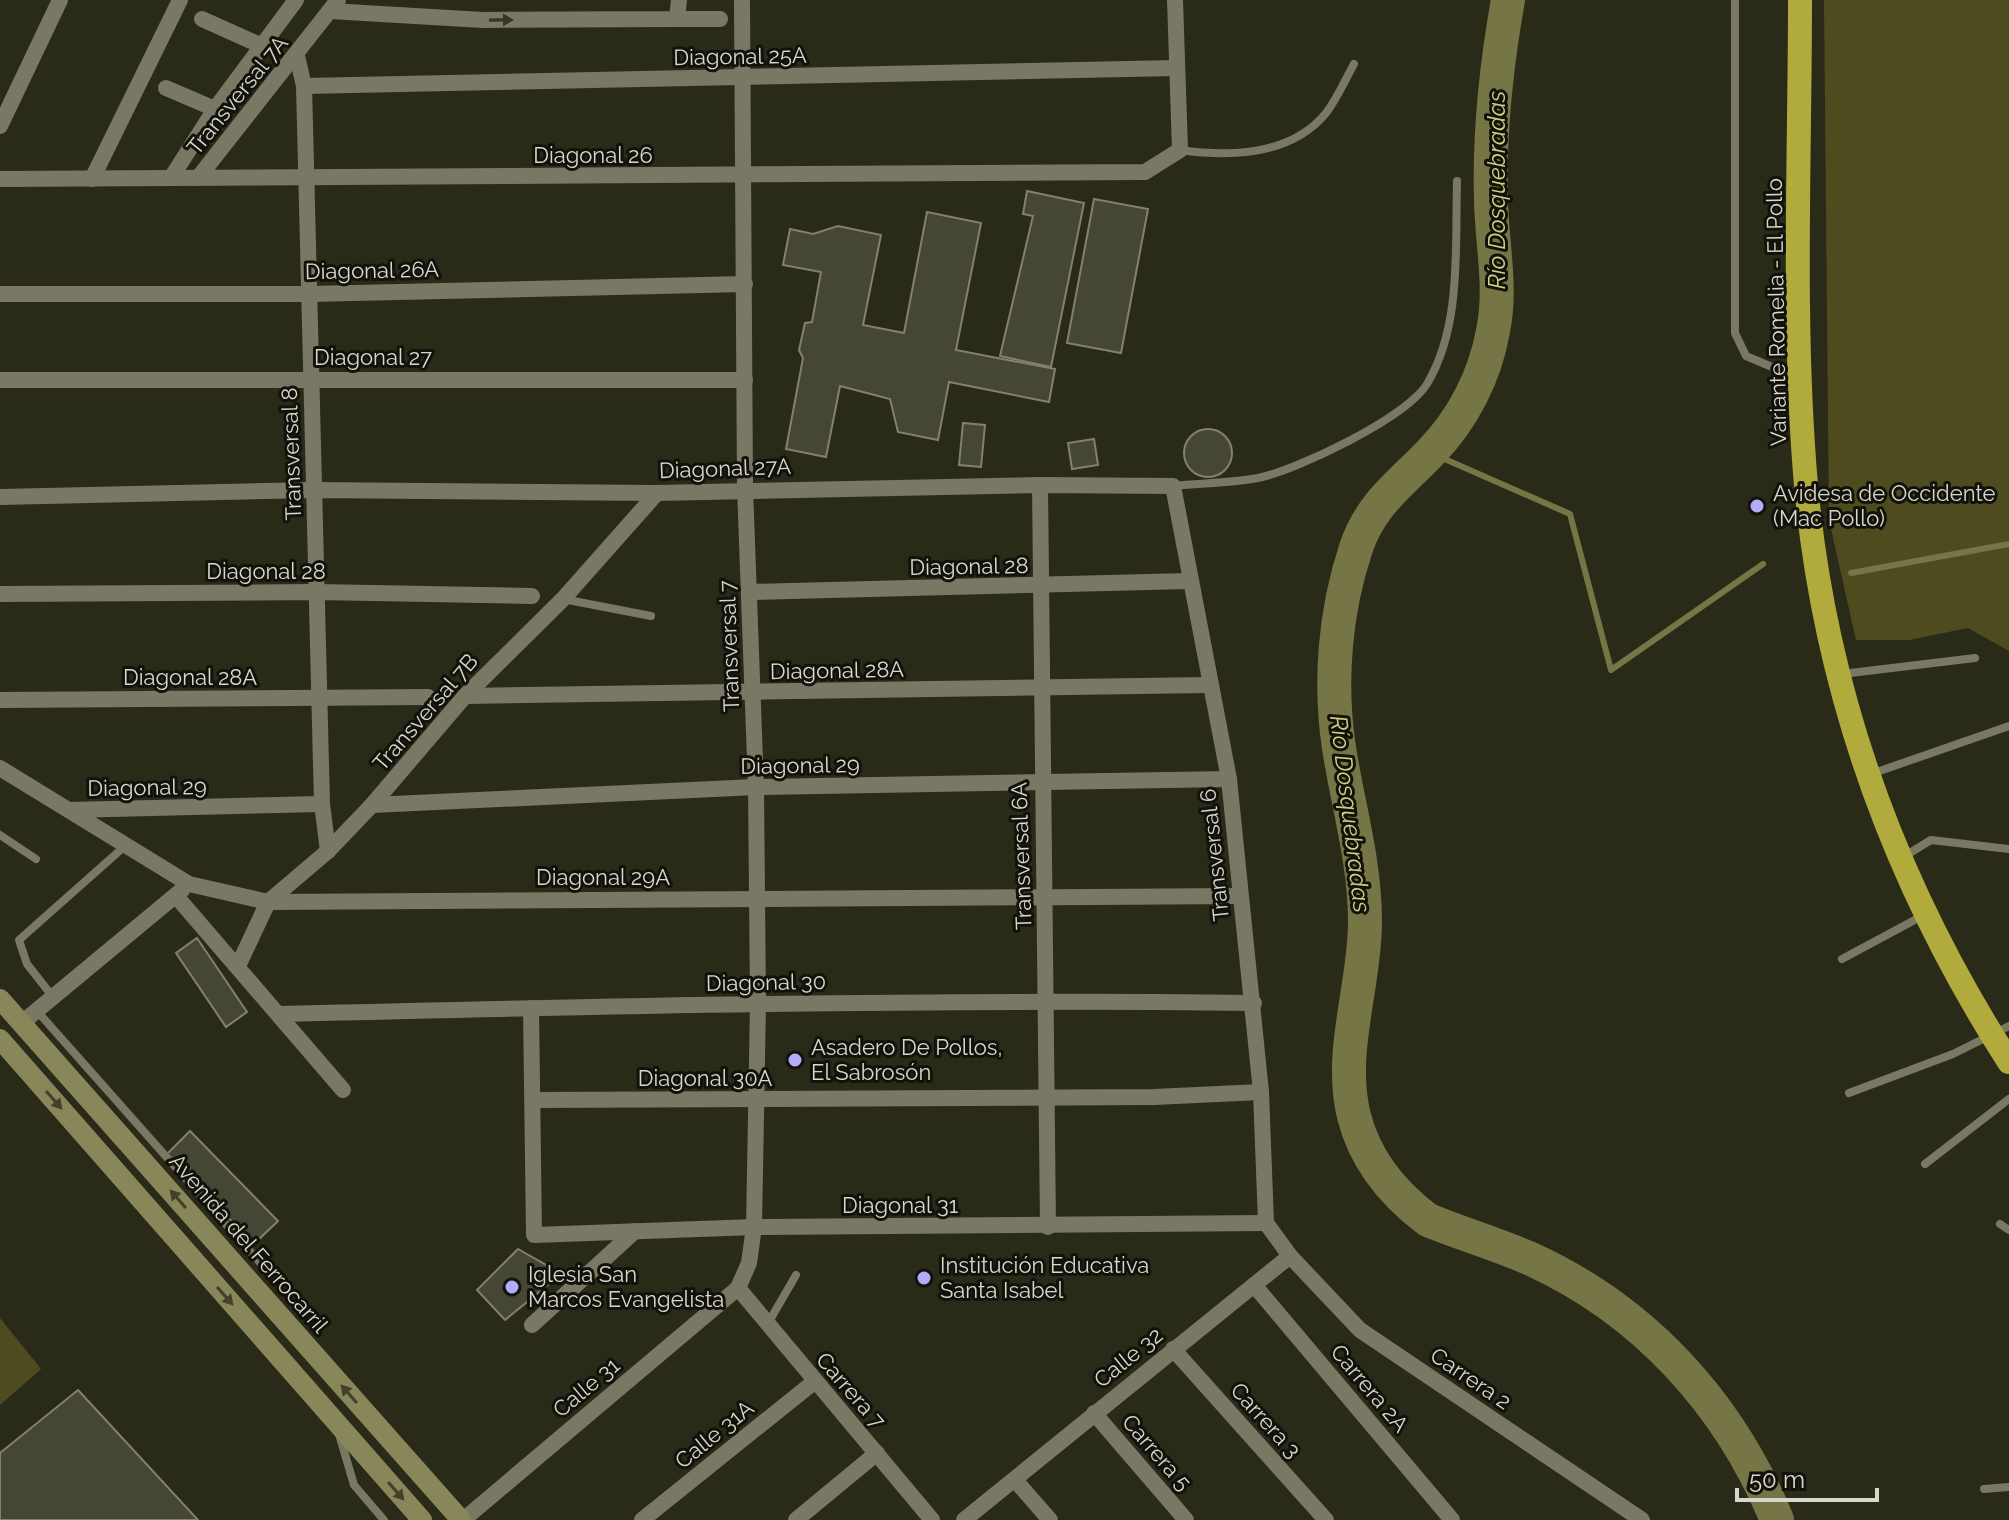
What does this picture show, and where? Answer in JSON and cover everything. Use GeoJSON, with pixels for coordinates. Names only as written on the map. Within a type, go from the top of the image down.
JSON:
{"type":"FeatureCollection","features":[{"type":"Feature","properties":{"kind":"highway","name":"Variante Romelia - El Pollo"},"geometry":{"type":"LineString","coordinates":[[1800,0],[1801,379],[1810,523],[1837,674],[1867,775],[1899,860],[1925,915],[2000,1030],[2009,1062]]}},
{"type":"Feature","properties":{"kind":"main road","name":"Avenida del Ferrocarril"},"geometry":{"type":"LineString","coordinates":[[0,999],[30,1016],[462,1520]]}},
{"type":"Feature","properties":{"kind":"main road"},"geometry":{"type":"LineString","coordinates":[[0,1039],[422,1520]]}},
{"type":"Feature","properties":{"kind":"street"},"geometry":{"type":"LineString","coordinates":[[0,126],[60,0]]}},
{"type":"Feature","properties":{"kind":"street"},"geometry":{"type":"LineString","coordinates":[[92,179],[180,0]]}},
{"type":"Feature","properties":{"kind":"street"},"geometry":{"type":"LineString","coordinates":[[171,178],[215,109],[296,0]]}},
{"type":"Feature","properties":{"kind":"street"},"geometry":{"type":"LineString","coordinates":[[677,19],[679,0]]}},
{"type":"Feature","properties":{"kind":"street","name":"Transversal 7"},"geometry":{"type":"LineString","coordinates":[[738,1288],[749,1263],[754,1227],[758,1003],[756,787],[745,488],[742,0]]}},
{"type":"Feature","properties":{"kind":"street"},"geometry":{"type":"LineString","coordinates":[[1175,0],[1180,150]]}},
{"type":"Feature","properties":{"kind":"street"},"geometry":{"type":"LineString","coordinates":[[334,6],[720,19]]}},
{"type":"Feature","properties":{"kind":"street","name":"Transversal 7A"},"geometry":{"type":"LineString","coordinates":[[198,178],[334,6]]}},
{"type":"Feature","properties":{"kind":"street"},"geometry":{"type":"LineString","coordinates":[[202,19],[260,45]]}},
{"type":"Feature","properties":{"kind":"street","name":"Transversal 8"},"geometry":{"type":"LineString","coordinates":[[297,56],[304,86],[322,804],[328,851]]}},
{"type":"Feature","properties":{"kind":"street","name":"Diagonal 25A"},"geometry":{"type":"LineString","coordinates":[[304,86],[1177,68]]}},
{"type":"Feature","properties":{"kind":"street"},"geometry":{"type":"LineString","coordinates":[[166,88],[215,109]]}},
{"type":"Feature","properties":{"kind":"street","name":"Diagonal 26"},"geometry":{"type":"LineString","coordinates":[[0,179],[744,177],[1145,172],[1180,150]]}},
{"type":"Feature","properties":{"kind":"street","name":"Diagonal 26A"},"geometry":{"type":"LineString","coordinates":[[0,294],[309,294],[745,284]]}},
{"type":"Feature","properties":{"kind":"street","name":"Diagonal 27"},"geometry":{"type":"LineString","coordinates":[[0,380],[745,380]]}},
{"type":"Feature","properties":{"kind":"street","name":"Transversal 6A"},"geometry":{"type":"LineString","coordinates":[[1040,485],[1048,1227]]}},
{"type":"Feature","properties":{"kind":"street","name":"Diagonal 27A"},"geometry":{"type":"LineString","coordinates":[[0,497],[314,490],[657,493],[745,488],[1173,486]]}},
{"type":"Feature","properties":{"kind":"street","name":"Transversal 6"},"geometry":{"type":"LineString","coordinates":[[1173,486],[1229,779],[1254,1003],[1266,1223]]}},
{"type":"Feature","properties":{"kind":"street","name":"Transversal 7B"},"geometry":{"type":"LineString","coordinates":[[238,966],[268,902],[328,851],[372,805],[465,696],[563,599],[657,493]]}},
{"type":"Feature","properties":{"kind":"street","name":"Diagonal 28"},"geometry":{"type":"LineString","coordinates":[[749,592],[1189,581]]}},
{"type":"Feature","properties":{"kind":"street","name":"Diagonal 28"},"geometry":{"type":"LineString","coordinates":[[0,594],[317,592],[532,596]]}},
{"type":"Feature","properties":{"kind":"street","name":"Diagonal 28A"},"geometry":{"type":"LineString","coordinates":[[465,696],[1209,685]]}},
{"type":"Feature","properties":{"kind":"street","name":"Diagonal 28A"},"geometry":{"type":"LineString","coordinates":[[0,700],[428,697]]}},
{"type":"Feature","properties":{"kind":"street","name":"Diagonal 29A"},"geometry":{"type":"LineString","coordinates":[[0,768],[189,884],[268,902],[1240,896]]}},
{"type":"Feature","properties":{"kind":"street","name":"Diagonal 29"},"geometry":{"type":"LineString","coordinates":[[372,805],[756,787],[1229,779]]}},
{"type":"Feature","properties":{"kind":"street","name":"Diagonal 29"},"geometry":{"type":"LineString","coordinates":[[69,810],[322,804]]}},
{"type":"Feature","properties":{"kind":"street"},"geometry":{"type":"LineString","coordinates":[[30,1016],[189,884]]}},
{"type":"Feature","properties":{"kind":"street"},"geometry":{"type":"LineString","coordinates":[[176,896],[343,1090]]}},
{"type":"Feature","properties":{"kind":"street","name":"Diagonal 30"},"geometry":{"type":"LineString","coordinates":[[279,1014],[758,1003],[1047,1000],[1254,1003]]}},
{"type":"Feature","properties":{"kind":"street"},"geometry":{"type":"LineString","coordinates":[[531,1008],[533,1100]]}},
{"type":"Feature","properties":{"kind":"street","name":"Diagonal 30A"},"geometry":{"type":"LineString","coordinates":[[533,1100],[756,1101],[1261,1092]]}},
{"type":"Feature","properties":{"kind":"street","name":"Diagonal 31"},"geometry":{"type":"LineString","coordinates":[[533,1100],[534,1235],[754,1227],[1266,1223]]}},
{"type":"Feature","properties":{"kind":"street"},"geometry":{"type":"LineString","coordinates":[[1266,1223],[1290,1256]]}},
{"type":"Feature","properties":{"kind":"street"},"geometry":{"type":"LineString","coordinates":[[532,1325],[635,1231]]}},
{"type":"Feature","properties":{"kind":"street","name":"Calle 32"},"geometry":{"type":"LineString","coordinates":[[964,1520],[1290,1256]]}},
{"type":"Feature","properties":{"kind":"street","name":"Carrera 2"},"geometry":{"type":"LineString","coordinates":[[1290,1256],[1360,1330],[1642,1520]]}},
{"type":"Feature","properties":{"kind":"street","name":"Carrera 2A"},"geometry":{"type":"LineString","coordinates":[[1254,1285],[1452,1520]]}},
{"type":"Feature","properties":{"kind":"street","name":"Calle 31"},"geometry":{"type":"LineString","coordinates":[[462,1520],[738,1288]]}},
{"type":"Feature","properties":{"kind":"street","name":"Carrera 7"},"geometry":{"type":"LineString","coordinates":[[738,1288],[932,1520]]}},
{"type":"Feature","properties":{"kind":"street","name":"Carrera 3"},"geometry":{"type":"LineString","coordinates":[[1173,1349],[1326,1520]]}},
{"type":"Feature","properties":{"kind":"street","name":"Calle 31A"},"geometry":{"type":"LineString","coordinates":[[642,1520],[814,1382]]}},
{"type":"Feature","properties":{"kind":"street","name":"Carrera 5"},"geometry":{"type":"LineString","coordinates":[[1094,1413],[1186,1520]]}},
{"type":"Feature","properties":{"kind":"street"},"geometry":{"type":"LineString","coordinates":[[796,1520],[877,1453]]}},
{"type":"Feature","properties":{"kind":"street"},"geometry":{"type":"LineString","coordinates":[[1015,1480],[1050,1520]]}},
{"type":"Feature","properties":{"kind":"lane"},"geometry":{"type":"LineString","coordinates":[[1735,0],[1735,333],[1746,356],[1801,379]]}},
{"type":"Feature","properties":{"kind":"lane"},"geometry":{"type":"LineString","coordinates":[[1180,150],[1233,153],[1290,144],[1325,114],[1354,64]]}},
{"type":"Feature","properties":{"kind":"lane","name":"Diagonal 27A"},"geometry":{"type":"LineString","coordinates":[[1173,486],[1260,478],[1332,450],[1386,421],[1426,386],[1441,353],[1455,283],[1457,181]]}},
{"type":"Feature","properties":{"kind":"lane"},"geometry":{"type":"LineString","coordinates":[[563,599],[651,616]]}},
{"type":"Feature","properties":{"kind":"lane"},"geometry":{"type":"LineString","coordinates":[[1837,674],[1975,658]]}},
{"type":"Feature","properties":{"kind":"lane"},"geometry":{"type":"LineString","coordinates":[[1867,775],[2009,726]]}},
{"type":"Feature","properties":{"kind":"lane"},"geometry":{"type":"LineString","coordinates":[[0,835],[36,859]]}},
{"type":"Feature","properties":{"kind":"lane"},"geometry":{"type":"LineString","coordinates":[[1899,860],[1931,840],[2009,849]]}},
{"type":"Feature","properties":{"kind":"lane"},"geometry":{"type":"LineString","coordinates":[[53,997],[27,964],[19,940],[125,845]]}},
{"type":"Feature","properties":{"kind":"lane"},"geometry":{"type":"LineString","coordinates":[[1842,959],[1925,915]]}},
{"type":"Feature","properties":{"kind":"lane"},"geometry":{"type":"LineString","coordinates":[[30,1016],[271,1275]]}},
{"type":"Feature","properties":{"kind":"lane"},"geometry":{"type":"LineString","coordinates":[[1849,1093],[1953,1054],[2000,1030]]}},
{"type":"Feature","properties":{"kind":"lane"},"geometry":{"type":"LineString","coordinates":[[1925,1164],[2009,1099]]}},
{"type":"Feature","properties":{"kind":"lane"},"geometry":{"type":"LineString","coordinates":[[2000,1224],[2009,1230]]}},
{"type":"Feature","properties":{"kind":"lane"},"geometry":{"type":"LineString","coordinates":[[767,1325],[796,1275]]}},
{"type":"Feature","properties":{"kind":"lane"},"geometry":{"type":"LineString","coordinates":[[335,1422],[354,1485],[384,1520]]}},
{"type":"Feature","properties":{"kind":"lane"},"geometry":{"type":"LineString","coordinates":[[1984,1489],[2009,1487]]}},
{"type":"Feature","properties":{"kind":"shaded area"},"geometry":{"type":"Polygon","coordinates":[[[1824,0],[2009,0],[2009,651],[1968,628],[1909,640],[1856,640],[1829,520],[1824,0]]]}},
{"type":"Feature","properties":{"kind":"shaded area"},"geometry":{"type":"Polygon","coordinates":[[[0,1318],[41,1369],[0,1405],[0,1318]]]}},
{"type":"Feature","properties":{"kind":"building"},"geometry":{"type":"Polygon","coordinates":[[[1027,191],[1084,203],[1051,367],[1000,356],[1033,216],[1023,214],[1027,191]]]}},
{"type":"Feature","properties":{"kind":"building"},"geometry":{"type":"Polygon","coordinates":[[[1094,199],[1148,209],[1121,353],[1067,343],[1094,199]]]}},
{"type":"Feature","properties":{"kind":"building"},"geometry":{"type":"Polygon","coordinates":[[[927,212],[981,223],[956,350],[1055,369],[1049,402],[949,382],[938,440],[898,432],[890,399],[840,386],[826,457],[786,449],[803,358],[799,350],[805,323],[812,322],[821,272],[783,265],[790,229],[813,234],[838,226],[881,235],[863,325],[904,333],[927,212]]]}},
{"type":"Feature","properties":{"kind":"building"},"geometry":{"type":"Polygon","coordinates":[[[963,423],[985,425],[981,467],[959,465],[963,423]]]}},
{"type":"Feature","properties":{"kind":"building"},"geometry":{"type":"Polygon","coordinates":[[[1208,429],[1217,430],[1225,436],[1231,444],[1231,462],[1225,470],[1217,476],[1208,477],[1199,476],[1191,470],[1185,462],[1184,453],[1185,444],[1191,436],[1199,430],[1208,429]]]}},
{"type":"Feature","properties":{"kind":"building"},"geometry":{"type":"Polygon","coordinates":[[[1094,439],[1098,465],[1072,469],[1068,443],[1094,439]]]}},
{"type":"Feature","properties":{"kind":"building"},"geometry":{"type":"Polygon","coordinates":[[[197,938],[247,1012],[226,1027],[176,953],[197,938]]]}},
{"type":"Feature","properties":{"kind":"building"},"geometry":{"type":"Polygon","coordinates":[[[190,1131],[278,1221],[254,1244],[166,1155],[190,1131]]]}},
{"type":"Feature","properties":{"kind":"building","name":"Iglesia San Marcos Evangelista"},"geometry":{"type":"Polygon","coordinates":[[[518,1249],[546,1265],[549,1284],[505,1320],[477,1290],[518,1249]]]}},
{"type":"Feature","properties":{"kind":"building"},"geometry":{"type":"Polygon","coordinates":[[[78,1390],[198,1520],[0,1520],[0,1453],[78,1390]]]}},
{"type":"Feature","properties":{"kind":"waterway","name":"Río Dosquebradas"},"geometry":{"type":"LineString","coordinates":[[1508,0],[1492,126],[1491,201],[1497,299],[1489,348],[1471,396],[1453,426],[1378,506],[1362,532],[1349,572],[1339,621],[1334,672],[1336,723],[1359,855],[1365,922],[1350,1043],[1350,1092],[1354,1116],[1365,1147],[1382,1174],[1403,1199],[1428,1220],[1531,1259],[1572,1280],[1647,1334],[1709,1401],[1735,1438],[1777,1520]]}},
{"type":"Feature","properties":{"kind":"waterway"},"geometry":{"type":"LineString","coordinates":[[1431,453],[1570,514],[1611,670],[1763,564]]}},
{"type":"Feature","properties":{"kind":"waterway"},"geometry":{"type":"LineString","coordinates":[[1851,573],[2009,544]]}},
{"type":"Feature","properties":{"kind":"place","name":"Avidesa de Occidente (Mac Pollo)"},"geometry":{"type":"Point","coordinates":[1757,506]}},
{"type":"Feature","properties":{"kind":"place","name":"Asadero De Pollos, El Sabrosón"},"geometry":{"type":"Point","coordinates":[795,1060]}},
{"type":"Feature","properties":{"kind":"place","name":"Institución Educativa Santa Isabel"},"geometry":{"type":"Point","coordinates":[924,1278]}},
{"type":"Feature","properties":{"kind":"place","name":"Iglesia San Marcos Evangelista"},"geometry":{"type":"Point","coordinates":[512,1287]}}]}
